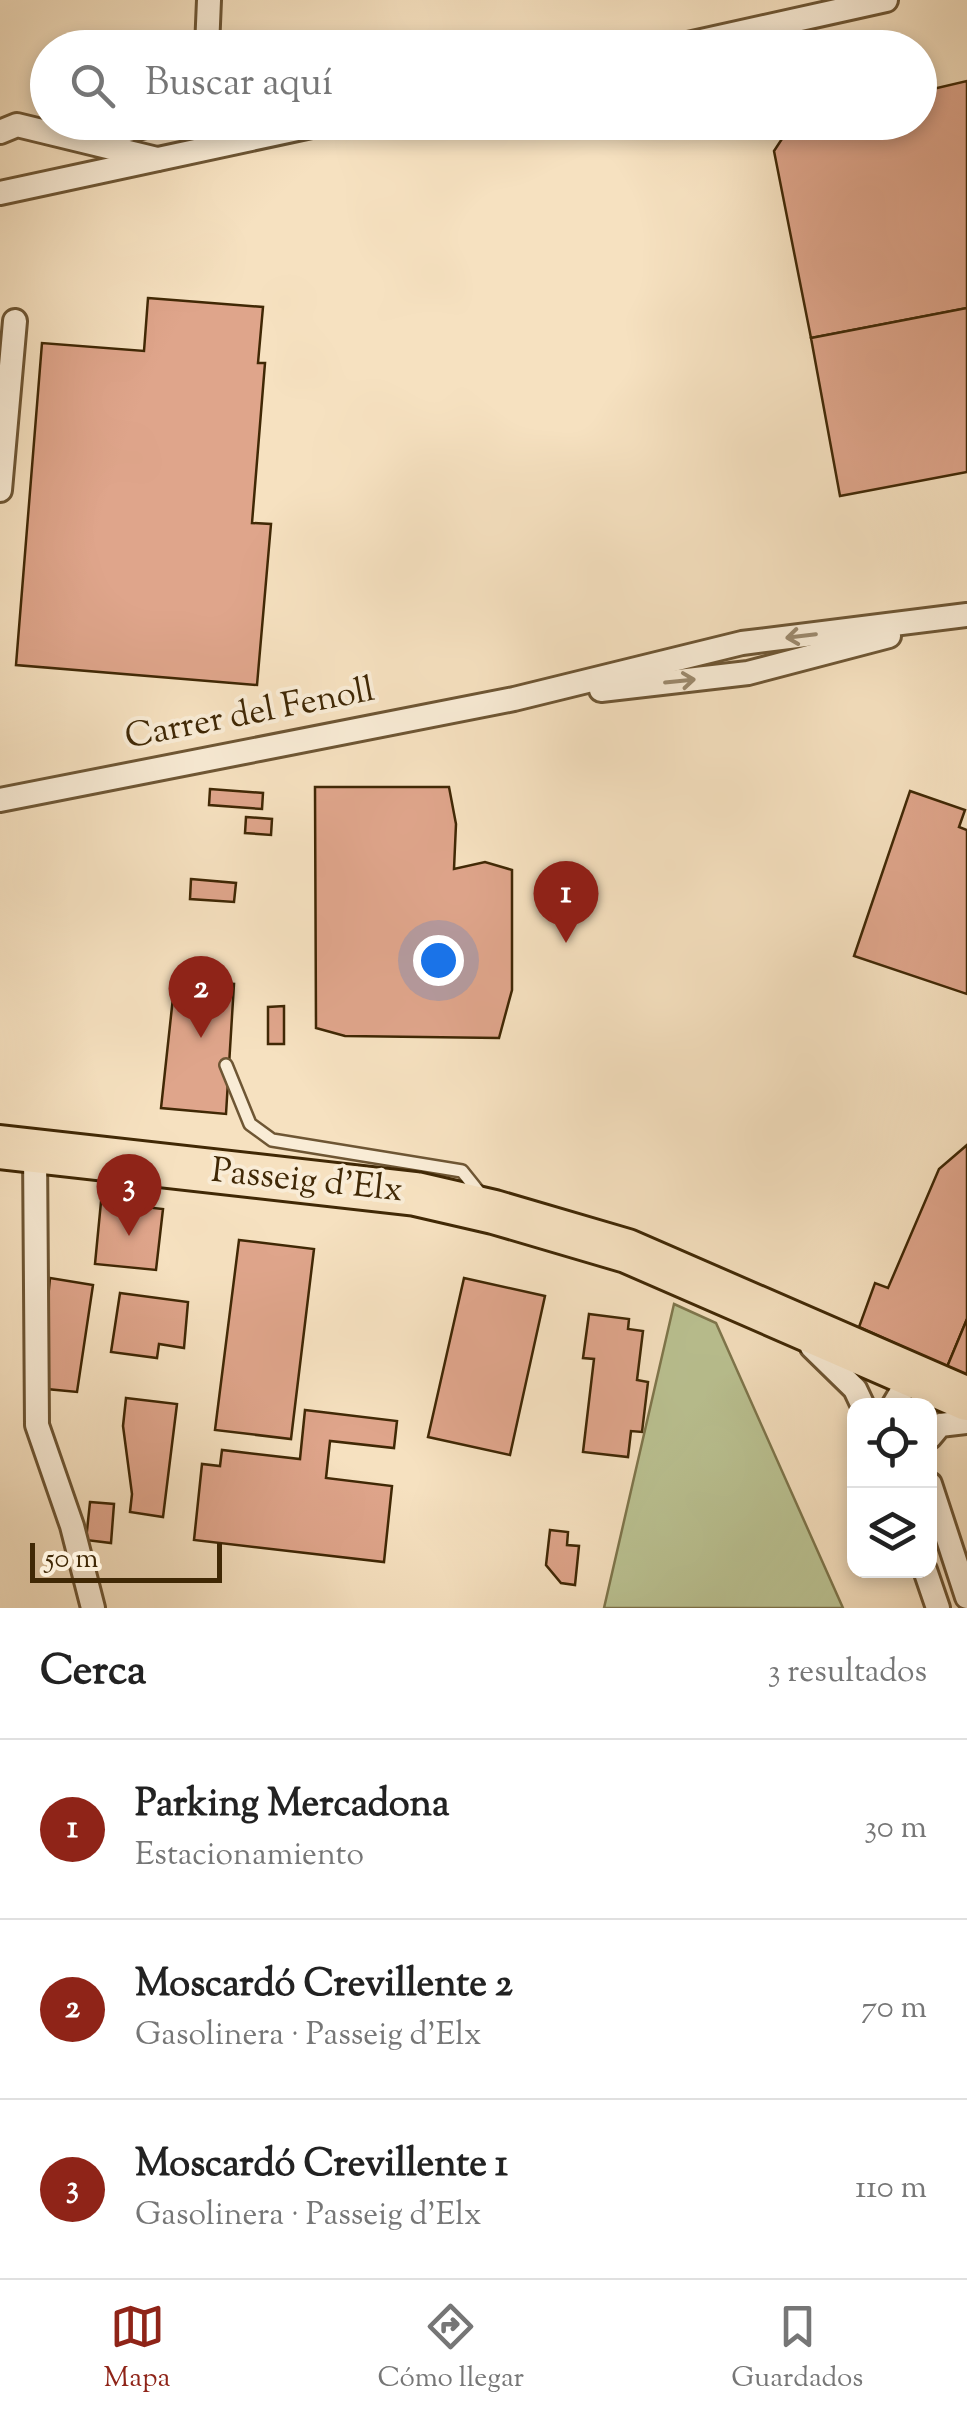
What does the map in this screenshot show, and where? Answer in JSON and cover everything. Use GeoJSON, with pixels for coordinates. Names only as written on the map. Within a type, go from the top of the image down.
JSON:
{"type":"FeatureCollection","features":[{"type":"Feature","properties":{"kind":"highway","name":"Passeig d'Elx"},"geometry":{"type":"LineString","coordinates":[[17,1149],[416,1194],[494,1212],[627,1251],[904,1392],[967,1399]]}},
{"type":"Feature","properties":{"kind":"highway","name":"Passeig d'Elx"},"geometry":{"type":"LineString","coordinates":[[551,1229],[967,1419]]}},
{"type":"Feature","properties":{"kind":"street"},"geometry":{"type":"LineString","coordinates":[[208,30],[209,0]]}},
{"type":"Feature","properties":{"kind":"street"},"geometry":{"type":"LineString","coordinates":[[751,30],[886,0]]}},
{"type":"Feature","properties":{"kind":"street"},"geometry":{"type":"LineString","coordinates":[[0,132],[17,125],[30,128]]}},
{"type":"Feature","properties":{"kind":"street"},"geometry":{"type":"LineString","coordinates":[[90,140],[160,160]]}},
{"type":"Feature","properties":{"kind":"street"},"geometry":{"type":"LineString","coordinates":[[0,193],[249,140]]}},
{"type":"Feature","properties":{"kind":"street"},"geometry":{"type":"LineString","coordinates":[[0,490],[16,321]]}},
{"type":"Feature","properties":{"kind":"street","name":"Carrer del Fenoll"},"geometry":{"type":"LineString","coordinates":[[0,800],[514,699],[748,674],[967,615]]}},
{"type":"Feature","properties":{"kind":"street"},"geometry":{"type":"LineString","coordinates":[[17,1149],[37,1425],[72,1526],[93,1608]]}},
{"type":"Feature","properties":{"kind":"street"},"geometry":{"type":"LineString","coordinates":[[812,1348],[856,1388],[860,1398]]}},
{"type":"Feature","properties":{"kind":"street"},"geometry":{"type":"LineString","coordinates":[[937,1429],[967,1419]]}},
{"type":"Feature","properties":{"kind":"street"},"geometry":{"type":"LineString","coordinates":[[931,1488],[967,1597]]}},
{"type":"Feature","properties":{"kind":"street"},"geometry":{"type":"LineString","coordinates":[[928,1578],[938,1608]]}},
{"type":"Feature","properties":{"kind":"lane"},"geometry":{"type":"LineString","coordinates":[[226,1065],[250,1124],[272,1140],[462,1171],[494,1212]]}},
{"type":"Feature","properties":{"kind":"green space"},"geometry":{"type":"Polygon","coordinates":[[[674,1304],[716,1323],[843,1608],[604,1608],[674,1304]]]}},
{"type":"Feature","properties":{"kind":"building"},"geometry":{"type":"Polygon","coordinates":[[[967,81],[967,308],[811,338],[774,151],[781,140],[937,140],[937,88],[967,81]]]}},
{"type":"Feature","properties":{"kind":"building"},"geometry":{"type":"Polygon","coordinates":[[[148,298],[263,307],[258,363],[265,363],[252,523],[271,524],[257,685],[16,665],[42,343],[144,351],[148,298]]]}},
{"type":"Feature","properties":{"kind":"building"},"geometry":{"type":"Polygon","coordinates":[[[967,308],[967,472],[840,496],[811,338],[967,308]]]}},
{"type":"Feature","properties":{"kind":"building"},"geometry":{"type":"Polygon","coordinates":[[[315,787],[449,787],[456,824],[454,869],[485,862],[512,870],[512,990],[499,1038],[345,1036],[316,1028],[315,787]]]}},
{"type":"Feature","properties":{"kind":"building"},"geometry":{"type":"Polygon","coordinates":[[[210,789],[263,793],[262,809],[209,805],[210,789]]]}},
{"type":"Feature","properties":{"kind":"building"},"geometry":{"type":"Polygon","coordinates":[[[910,791],[965,810],[959,827],[967,830],[967,994],[854,956],[910,791]]]}},
{"type":"Feature","properties":{"kind":"building"},"geometry":{"type":"Polygon","coordinates":[[[246,817],[272,819],[271,835],[245,833],[246,817]]]}},
{"type":"Feature","properties":{"kind":"building"},"geometry":{"type":"Polygon","coordinates":[[[191,879],[236,883],[234,902],[190,899],[191,879]]]}},
{"type":"Feature","properties":{"kind":"building"},"geometry":{"type":"Polygon","coordinates":[[[175,979],[234,984],[226,1114],[161,1108],[175,979]]]}},
{"type":"Feature","properties":{"kind":"building"},"geometry":{"type":"Polygon","coordinates":[[[284,1006],[284,1044],[268,1044],[268,1007],[284,1006]]]}},
{"type":"Feature","properties":{"kind":"building"},"geometry":{"type":"Polygon","coordinates":[[[967,1145],[967,1319],[947,1367],[859,1327],[875,1283],[888,1288],[939,1169],[967,1145]]]}},
{"type":"Feature","properties":{"kind":"building"},"geometry":{"type":"Polygon","coordinates":[[[101,1202],[163,1209],[156,1270],[95,1264],[101,1202]]]}},
{"type":"Feature","properties":{"kind":"building"},"geometry":{"type":"Polygon","coordinates":[[[239,1240],[314,1249],[291,1439],[215,1430],[239,1240]]]}},
{"type":"Feature","properties":{"kind":"building"},"geometry":{"type":"Polygon","coordinates":[[[50,1278],[93,1285],[77,1392],[47,1389],[43,1299],[48,1299],[50,1278]]]}},
{"type":"Feature","properties":{"kind":"building"},"geometry":{"type":"Polygon","coordinates":[[[464,1278],[545,1296],[510,1455],[428,1437],[464,1278]]]}},
{"type":"Feature","properties":{"kind":"building"},"geometry":{"type":"Polygon","coordinates":[[[120,1293],[188,1302],[184,1348],[159,1344],[157,1358],[111,1352],[120,1293]]]}},
{"type":"Feature","properties":{"kind":"building"},"geometry":{"type":"Polygon","coordinates":[[[589,1314],[629,1319],[628,1329],[643,1331],[637,1380],[648,1382],[642,1432],[631,1431],[628,1457],[583,1452],[594,1359],[583,1358],[589,1314]]]}},
{"type":"Feature","properties":{"kind":"building"},"geometry":{"type":"Polygon","coordinates":[[[967,1319],[967,1376],[947,1367],[967,1319]]]}},
{"type":"Feature","properties":{"kind":"building"},"geometry":{"type":"Polygon","coordinates":[[[126,1398],[177,1404],[163,1517],[130,1512],[132,1494],[123,1426],[126,1398]]]}},
{"type":"Feature","properties":{"kind":"building"},"geometry":{"type":"Polygon","coordinates":[[[305,1410],[397,1421],[394,1448],[330,1441],[326,1478],[392,1486],[384,1562],[194,1540],[202,1464],[220,1466],[222,1450],[300,1459],[305,1410]]]}},
{"type":"Feature","properties":{"kind":"building"},"geometry":{"type":"Polygon","coordinates":[[[90,1502],[114,1504],[111,1543],[86,1540],[90,1502]]]}},
{"type":"Feature","properties":{"kind":"building"},"geometry":{"type":"Polygon","coordinates":[[[550,1530],[568,1532],[567,1545],[579,1546],[575,1585],[561,1583],[546,1565],[550,1530]]]}},
{"type":"Feature","properties":{"kind":"place","name":"Parking Mercadona"},"geometry":{"type":"Point","coordinates":[566,943]}},
{"type":"Feature","properties":{"kind":"place","name":"Moscardó Crevillente 2"},"geometry":{"type":"Point","coordinates":[201,1038]}},
{"type":"Feature","properties":{"kind":"place","name":"Moscardó Crevillente 1"},"geometry":{"type":"Point","coordinates":[129,1236]}}]}
